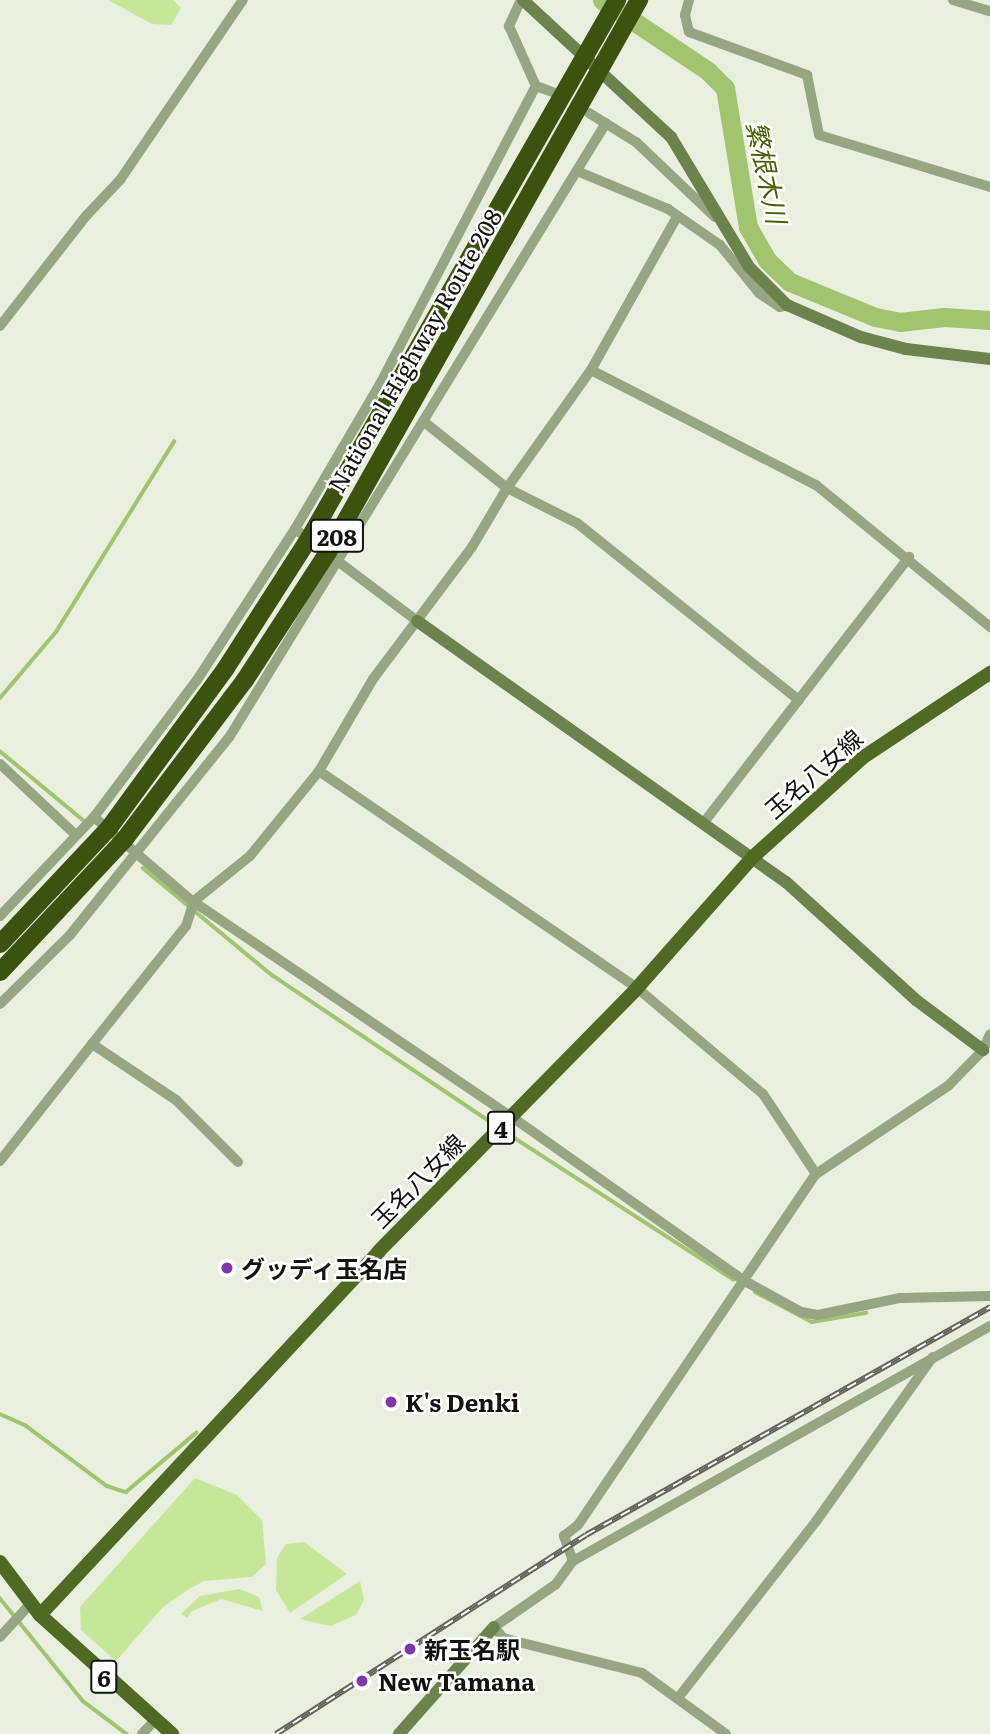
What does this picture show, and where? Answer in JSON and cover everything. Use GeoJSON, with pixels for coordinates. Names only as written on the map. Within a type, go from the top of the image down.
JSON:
{"type":"FeatureCollection","features":[{"type":"Feature","properties":{"kind":"highway","name":"National Highway Route 208"},"geometry":{"type":"LineString","coordinates":[[0,944],[102,822],[179,737],[303,533],[617,0]]}},
{"type":"Feature","properties":{"kind":"highway","name":"National Highway Route 208"},"geometry":{"type":"LineString","coordinates":[[0,972],[124,840],[333,558],[639,0]]}},
{"type":"Feature","properties":{"kind":"main road","name":"玉名八女線"},"geometry":{"type":"LineString","coordinates":[[31,1611],[637,988],[753,857],[862,758],[990,673]]}},
{"type":"Feature","properties":{"kind":"main road"},"geometry":{"type":"LineString","coordinates":[[0,1562],[31,1611]]}},
{"type":"Feature","properties":{"kind":"main road","name":"6"},"geometry":{"type":"LineString","coordinates":[[31,1611],[172,1734]]}},
{"type":"Feature","properties":{"kind":"street"},"geometry":{"type":"LineString","coordinates":[[0,326],[86,216],[120,180],[243,0]]}},
{"type":"Feature","properties":{"kind":"street"},"geometry":{"type":"LineString","coordinates":[[555,93],[536,86],[509,26],[522,0],[588,51],[600,72],[671,137],[749,267],[788,305],[861,337],[906,349],[990,359]]}},
{"type":"Feature","properties":{"kind":"street"},"geometry":{"type":"LineString","coordinates":[[689,0],[685,15],[689,32],[807,75],[819,135],[990,187]]}},
{"type":"Feature","properties":{"kind":"street"},"geometry":{"type":"LineString","coordinates":[[953,0],[990,11]]}},
{"type":"Feature","properties":{"kind":"street"},"geometry":{"type":"LineString","coordinates":[[536,86],[303,533],[417,621],[753,857],[916,1000],[986,1052]]}},
{"type":"Feature","properties":{"kind":"street"},"geometry":{"type":"LineString","coordinates":[[589,113],[670,170],[729,232]]}},
{"type":"Feature","properties":{"kind":"street"},"geometry":{"type":"LineString","coordinates":[[0,1004],[70,935],[138,854],[230,736],[333,558],[423,421],[606,123]]}},
{"type":"Feature","properties":{"kind":"street"},"geometry":{"type":"LineString","coordinates":[[577,171],[622,187],[677,217],[720,245],[759,293],[780,307],[788,305]]}},
{"type":"Feature","properties":{"kind":"street"},"geometry":{"type":"LineString","coordinates":[[0,1161],[186,926],[194,901],[250,856],[319,771],[373,679],[472,547],[506,488],[591,370],[677,217]]}},
{"type":"Feature","properties":{"kind":"street"},"geometry":{"type":"LineString","coordinates":[[591,370],[816,485],[909,557],[990,627]]}},
{"type":"Feature","properties":{"kind":"street"},"geometry":{"type":"LineString","coordinates":[[423,421],[506,488],[577,523],[799,699]]}},
{"type":"Feature","properties":{"kind":"street"},"geometry":{"type":"LineString","coordinates":[[705,821],[909,557]]}},
{"type":"Feature","properties":{"kind":"street"},"geometry":{"type":"LineString","coordinates":[[0,764],[76,835]]}},
{"type":"Feature","properties":{"kind":"street"},"geometry":{"type":"LineString","coordinates":[[319,771],[637,988],[763,1094],[816,1174]]}},
{"type":"Feature","properties":{"kind":"street"},"geometry":{"type":"LineString","coordinates":[[0,916],[76,835],[102,822],[194,901],[512,1117],[743,1280],[802,1312],[818,1315],[900,1298],[990,1296]]}},
{"type":"Feature","properties":{"kind":"street"},"geometry":{"type":"LineString","coordinates":[[573,1561],[564,1536],[578,1525],[816,1174],[948,1086],[986,1052],[990,1034]]}},
{"type":"Feature","properties":{"kind":"street"},"geometry":{"type":"LineString","coordinates":[[92,1044],[176,1100],[238,1162]]}},
{"type":"Feature","properties":{"kind":"street"},"geometry":{"type":"LineString","coordinates":[[399,1734],[494,1627],[556,1584],[573,1561],[990,1326]]}},
{"type":"Feature","properties":{"kind":"street"},"geometry":{"type":"LineString","coordinates":[[678,1698],[817,1520],[933,1357]]}},
{"type":"Feature","properties":{"kind":"street"},"geometry":{"type":"LineString","coordinates":[[0,1637],[11,1625],[31,1611]]}},
{"type":"Feature","properties":{"kind":"street"},"geometry":{"type":"LineString","coordinates":[[494,1627],[503,1638],[630,1668],[678,1698],[726,1734]]}},
{"type":"Feature","properties":{"kind":"street"},"geometry":{"type":"LineString","coordinates":[[142,1734],[154,1721]]}},
{"type":"Feature","properties":{"kind":"green space"},"geometry":{"type":"Polygon","coordinates":[[[108,0],[173,0],[181,8],[171,25],[152,24],[108,0]]]}},
{"type":"Feature","properties":{"kind":"green space"},"geometry":{"type":"Polygon","coordinates":[[[195,1478],[237,1495],[262,1520],[266,1564],[252,1577],[204,1581],[189,1589],[163,1607],[116,1661],[81,1630],[80,1607],[195,1478]]]}},
{"type":"Feature","properties":{"kind":"green space"},"geometry":{"type":"Polygon","coordinates":[[[304,1542],[347,1574],[290,1613],[276,1590],[277,1558],[286,1544],[304,1542]]]}},
{"type":"Feature","properties":{"kind":"green space"},"geometry":{"type":"Polygon","coordinates":[[[360,1581],[364,1600],[356,1615],[330,1626],[300,1619],[360,1581]]]}},
{"type":"Feature","properties":{"kind":"green space"},"geometry":{"type":"Polygon","coordinates":[[[239,1589],[259,1597],[263,1611],[221,1599],[192,1611],[187,1618],[181,1614],[200,1596],[239,1589]]]}},
{"type":"Feature","properties":{"kind":"waterway","name":"繁根木川"},"geometry":{"type":"LineString","coordinates":[[602,0],[708,71],[725,88],[748,227],[768,261],[790,282],[875,317],[900,322],[944,317],[990,320]]}},
{"type":"Feature","properties":{"kind":"waterway"},"geometry":{"type":"LineString","coordinates":[[0,698],[56,632],[174,442]]}},
{"type":"Feature","properties":{"kind":"waterway"},"geometry":{"type":"LineString","coordinates":[[0,751],[83,820]]}},
{"type":"Feature","properties":{"kind":"waterway"},"geometry":{"type":"LineString","coordinates":[[143,868],[272,975],[495,1125]]}},
{"type":"Feature","properties":{"kind":"waterway"},"geometry":{"type":"LineString","coordinates":[[504,1131],[733,1279]]}},
{"type":"Feature","properties":{"kind":"waterway"},"geometry":{"type":"LineString","coordinates":[[755,1292],[812,1322],[866,1313]]}},
{"type":"Feature","properties":{"kind":"waterway"},"geometry":{"type":"LineString","coordinates":[[0,1414],[25,1425],[107,1486],[126,1492],[196,1433]]}},
{"type":"Feature","properties":{"kind":"waterway"},"geometry":{"type":"LineString","coordinates":[[0,1598],[83,1701],[127,1734]]}},
{"type":"Feature","properties":{"kind":"railway"},"geometry":{"type":"LineString","coordinates":[[276,1734],[586,1535],[990,1307]]}},
{"type":"Feature","properties":{"kind":"place","name":"グッディ玉名店"},"geometry":{"type":"Point","coordinates":[227,1268]}},
{"type":"Feature","properties":{"kind":"place","name":"K's Denki"},"geometry":{"type":"Point","coordinates":[391,1402]}},
{"type":"Feature","properties":{"kind":"place","name":"新玉名駅"},"geometry":{"type":"Point","coordinates":[410,1649]}},
{"type":"Feature","properties":{"kind":"place","name":"New Tamana"},"geometry":{"type":"Point","coordinates":[362,1681]}}]}
